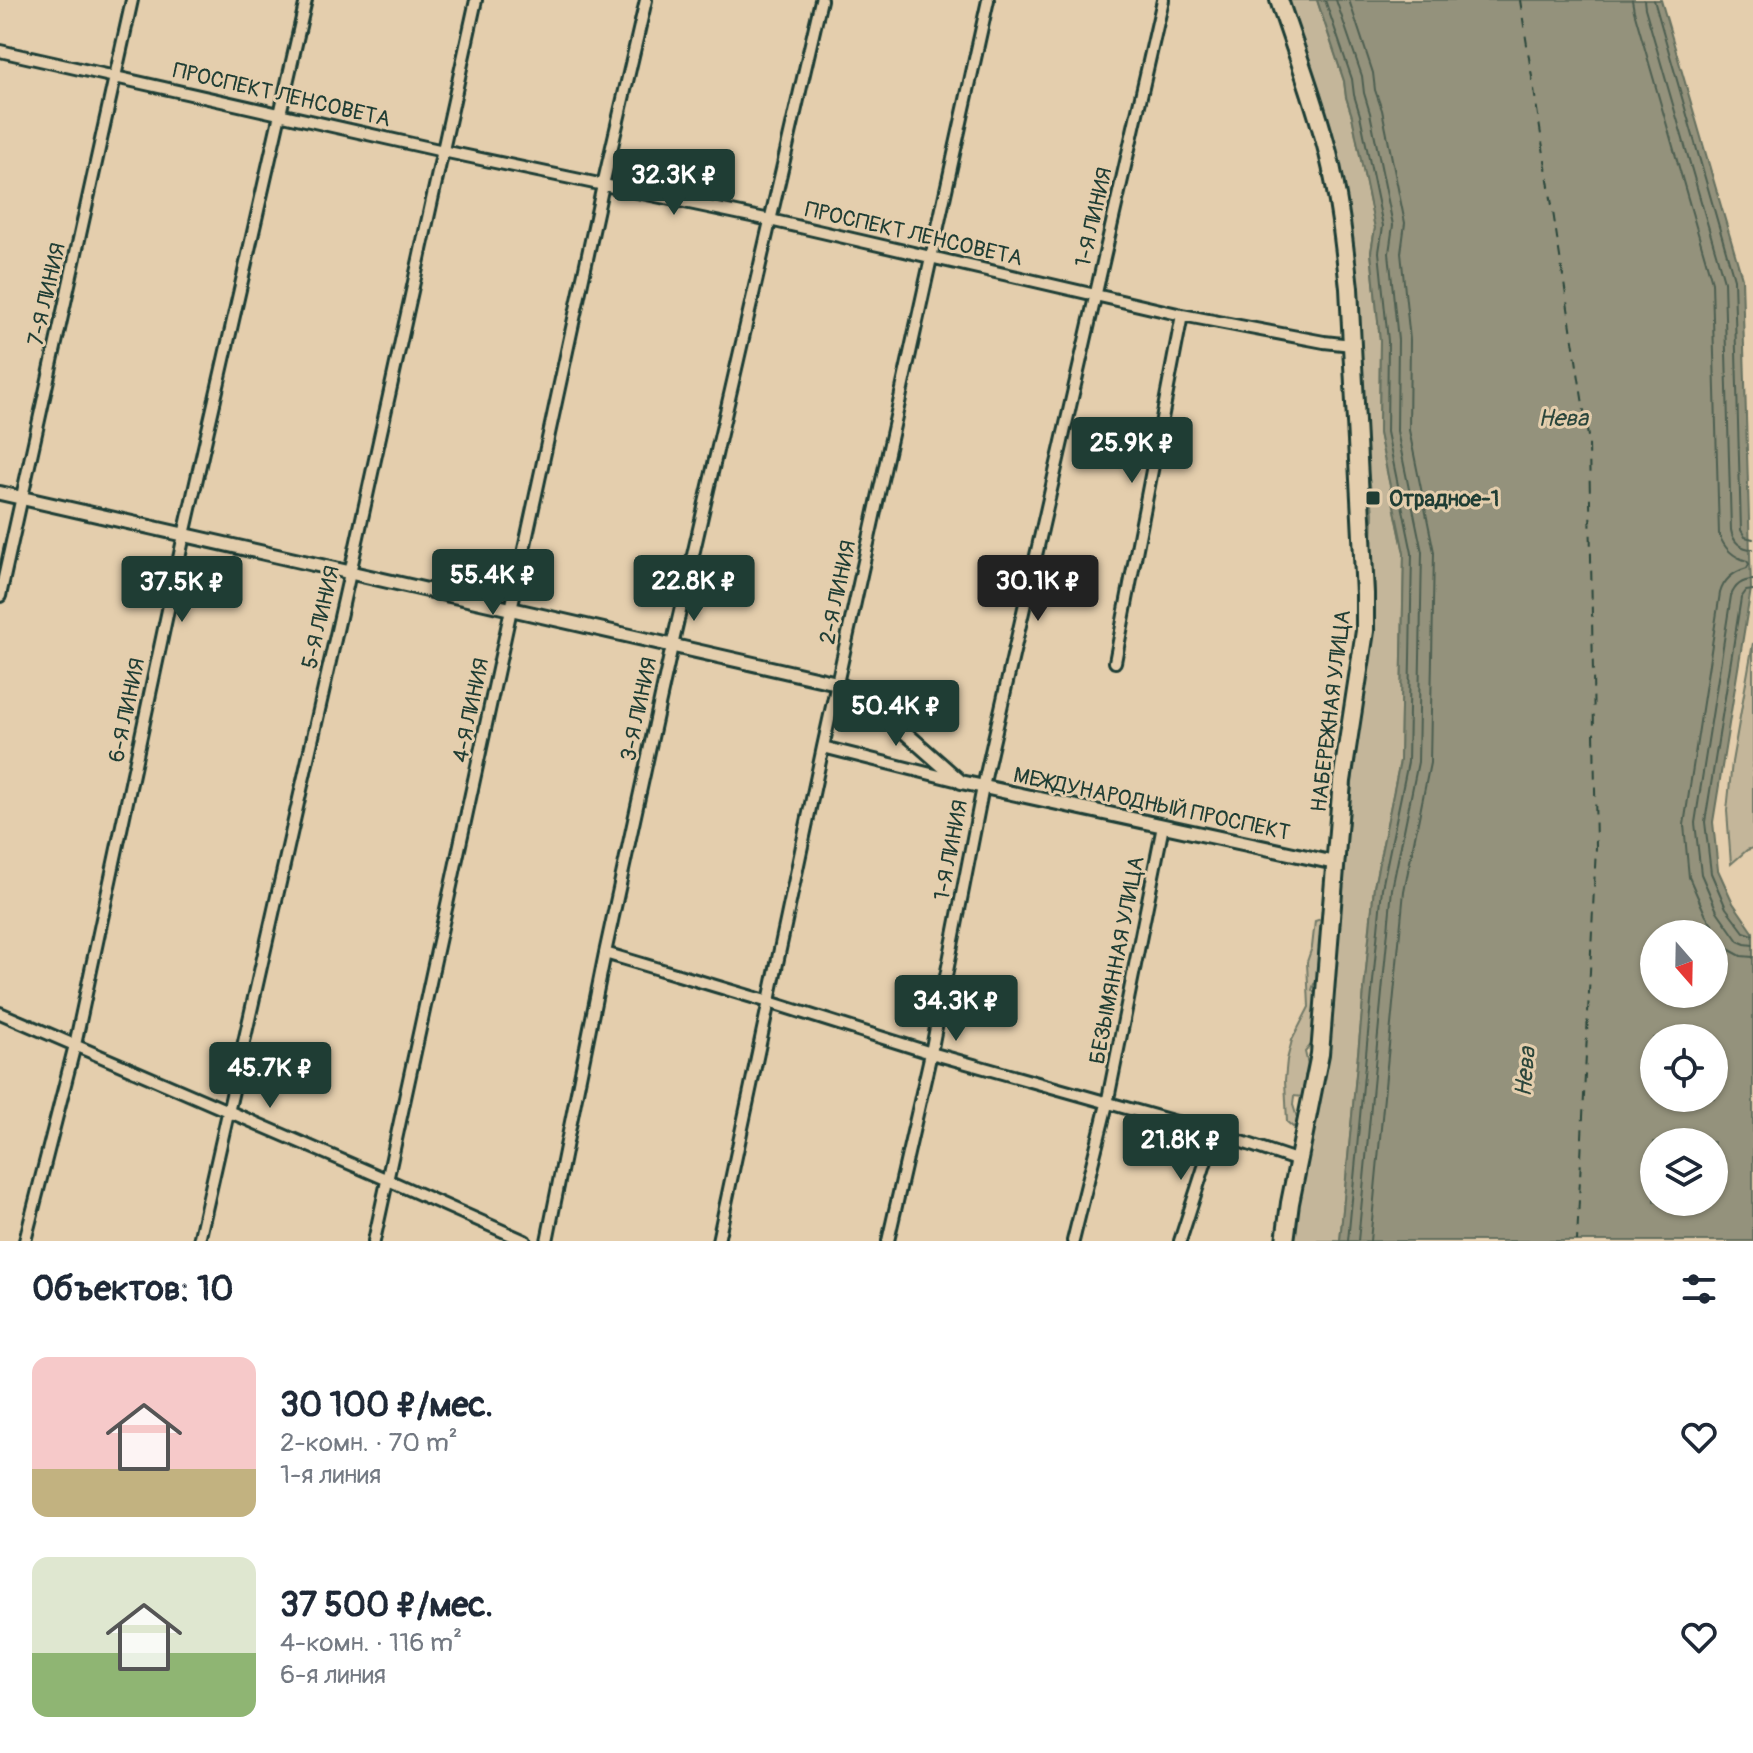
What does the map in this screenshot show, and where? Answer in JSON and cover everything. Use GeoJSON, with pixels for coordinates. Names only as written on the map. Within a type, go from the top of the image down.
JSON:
{"type":"FeatureCollection","features":[{"type":"Feature","properties":{"kind":"main road","name":"НАБЕРЕЖНАЯ УЛИЦА"},"geometry":{"type":"LineString","coordinates":[[1279,0],[1329,156],[1343,238],[1349,288],[1365,631],[1346,749],[1320,1054],[1285,1241]]}},
{"type":"Feature","properties":{"kind":"street","name":"7-Я ЛИНИЯ"},"geometry":{"type":"LineString","coordinates":[[0,596],[132,0]]}},
{"type":"Feature","properties":{"kind":"street","name":"6-Я ЛИНИЯ"},"geometry":{"type":"LineString","coordinates":[[25,1241],[75,1045],[184,535],[306,0]]}},
{"type":"Feature","properties":{"kind":"street","name":"5-Я ЛИНИЯ"},"geometry":{"type":"LineString","coordinates":[[199,1241],[476,0]]}},
{"type":"Feature","properties":{"kind":"street","name":"4-Я ЛИНИЯ"},"geometry":{"type":"LineString","coordinates":[[374,1241],[646,0]]}},
{"type":"Feature","properties":{"kind":"street","name":"3-Я ЛИНИЯ"},"geometry":{"type":"LineString","coordinates":[[547,1241],[605,953],[672,646],[821,0]]}},
{"type":"Feature","properties":{"kind":"street","name":"2-Я ЛИНИЯ"},"geometry":{"type":"LineString","coordinates":[[718,1241],[823,747],[988,0]]}},
{"type":"Feature","properties":{"kind":"street","name":"1-Я ЛИНИЯ"},"geometry":{"type":"LineString","coordinates":[[888,1241],[931,1053],[983,787],[1163,0]]}},
{"type":"Feature","properties":{"kind":"street","name":"ПРОСПЕКТ ЛЕНСОВЕТА"},"geometry":{"type":"LineString","coordinates":[[0,51],[443,151],[770,220],[1182,315],[1352,345]]}},
{"type":"Feature","properties":{"kind":"street"},"geometry":{"type":"LineString","coordinates":[[1115,662],[1182,315]]}},
{"type":"Feature","properties":{"kind":"street","name":"МЕЖДУНАРОДНЫЙ ПРОСПЕКТ"},"geometry":{"type":"LineString","coordinates":[[0,493],[837,683],[866,698],[961,782]]}},
{"type":"Feature","properties":{"kind":"street","name":"МЕЖДУНАРОДНЫЙ ПРОСПЕКТ"},"geometry":{"type":"LineString","coordinates":[[823,747],[983,787],[1335,863]]}},
{"type":"Feature","properties":{"kind":"street","name":"БЕЗЫМЯННАЯ УЛИЦА"},"geometry":{"type":"LineString","coordinates":[[1073,1241],[1107,1104],[1163,826]]}},
{"type":"Feature","properties":{"kind":"street"},"geometry":{"type":"LineString","coordinates":[[605,953],[931,1053],[1215,1133],[1299,1161]]}},
{"type":"Feature","properties":{"kind":"street"},"geometry":{"type":"LineString","coordinates":[[0,1013],[525,1241]]}},
{"type":"Feature","properties":{"kind":"street"},"geometry":{"type":"LineString","coordinates":[[1180,1241],[1215,1133]]}},
{"type":"Feature","properties":{"kind":"shaded area"},"geometry":{"type":"Polygon","coordinates":[[[1286,0],[1317,0],[1344,81],[1352,116],[1375,228],[1371,252],[1380,341],[1379,433],[1404,553],[1400,761],[1374,887],[1340,1241],[1293,1241],[1300,1190],[1328,1054],[1356,739],[1373,630],[1373,513],[1365,456],[1355,287],[1286,0]]]}},
{"type":"Feature","properties":{"kind":"shaded area"},"geometry":{"type":"Polygon","coordinates":[[[1753,643],[1753,848],[1731,864],[1727,811],[1732,762],[1753,643]]]}},
{"type":"Feature","properties":{"kind":"shaded area"},"geometry":{"type":"Polygon","coordinates":[[[1315,921],[1324,921],[1322,964],[1318,971],[1319,981],[1312,990],[1318,997],[1314,1041],[1305,1052],[1309,1069],[1305,1076],[1307,1085],[1303,1097],[1294,1096],[1293,1105],[1299,1124],[1293,1127],[1287,1122],[1287,1060],[1292,1040],[1309,1007],[1307,962],[1315,921]]]}},
{"type":"Feature","properties":{"kind":"water","name":"Нева"},"geometry":{"type":"Polygon","coordinates":[[[1317,0],[1661,0],[1742,278],[1751,589],[1713,822],[1718,870],[1733,903],[1753,932],[1753,1241],[1340,1241],[1374,887],[1400,761],[1404,553],[1379,433],[1380,341],[1371,252],[1375,228],[1344,81],[1317,0]]]}},
{"type":"Feature","properties":{"kind":"ferry route"},"geometry":{"type":"LineString","coordinates":[[1520,0],[1589,443],[1596,847],[1577,1241]]}},
{"type":"Feature","properties":{"kind":"place","name":"Отрадное-1"},"geometry":{"type":"Point","coordinates":[1373,498]}}]}
